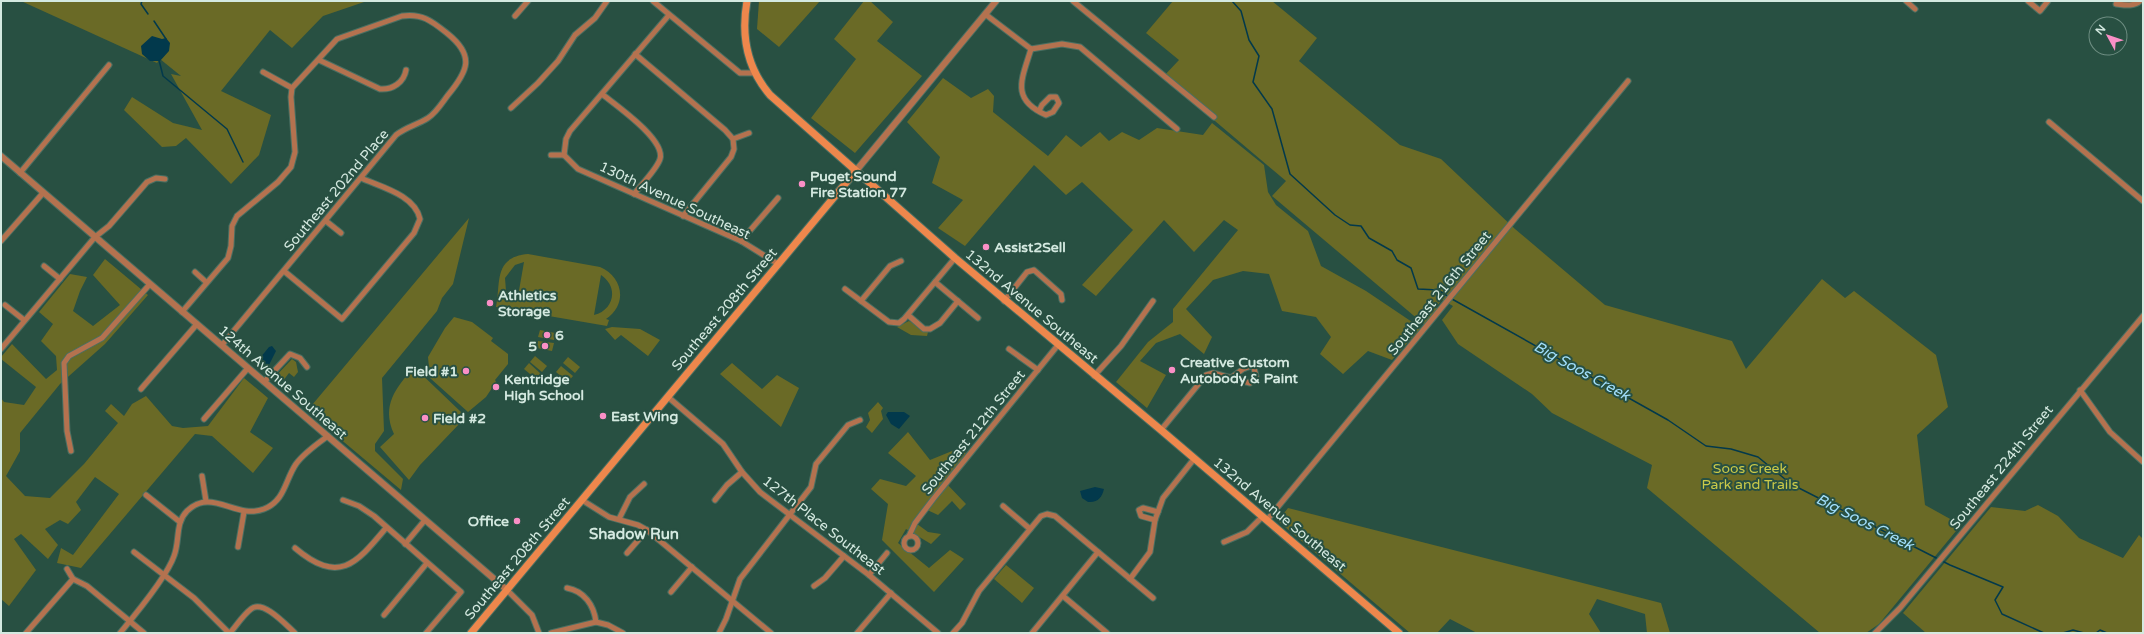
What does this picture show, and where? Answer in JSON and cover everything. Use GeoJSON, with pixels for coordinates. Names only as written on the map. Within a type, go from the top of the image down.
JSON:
{"type":"FeatureCollection","features":[{"type":"Feature","properties":{"kind":"main road","name":"132nd Avenue Southeast"},"geometry":{"type":"LineString","coordinates":[[747,1],[744,37],[755,73],[770,95],[855,172],[1004,301],[1161,430],[1396,632]]}},
{"type":"Feature","properties":{"kind":"main road","name":"Southeast 208th Street"},"geometry":{"type":"LineString","coordinates":[[471,633],[855,172]]}},
{"type":"Feature","properties":{"kind":"street"},"geometry":{"type":"LineString","coordinates":[[515,16],[528,1]]}},
{"type":"Feature","properties":{"kind":"street"},"geometry":{"type":"LineString","coordinates":[[511,108],[558,61],[575,35],[595,18],[607,1]]}},
{"type":"Feature","properties":{"kind":"street"},"geometry":{"type":"LineString","coordinates":[[653,1],[740,73],[755,73]]}},
{"type":"Feature","properties":{"kind":"street","name":"Southeast 208th Street"},"geometry":{"type":"LineString","coordinates":[[855,172],[996,1]]}},
{"type":"Feature","properties":{"kind":"street"},"geometry":{"type":"LineString","coordinates":[[1073,1],[1214,117]]}},
{"type":"Feature","properties":{"kind":"street"},"geometry":{"type":"LineString","coordinates":[[1906,1],[1915,9]]}},
{"type":"Feature","properties":{"kind":"street"},"geometry":{"type":"LineString","coordinates":[[2028,1],[2040,11],[2048,1]]}},
{"type":"Feature","properties":{"kind":"street"},"geometry":{"type":"LineString","coordinates":[[2116,4],[2129,5],[2140,1]]}},
{"type":"Feature","properties":{"kind":"street"},"geometry":{"type":"LineString","coordinates":[[551,155],[564,155],[568,135],[669,14]]}},
{"type":"Feature","properties":{"kind":"street"},"geometry":{"type":"LineString","coordinates":[[985,14],[1031,49],[1062,44],[1080,48],[1177,129]]}},
{"type":"Feature","properties":{"kind":"street","name":"Southeast 202nd Place"},"geometry":{"type":"LineString","coordinates":[[222,345],[401,131],[427,118],[435,111],[461,79],[466,67],[466,57],[455,40],[429,19],[420,15],[402,16],[342,36],[337,39],[319,60]]}},
{"type":"Feature","properties":{"kind":"street"},"geometry":{"type":"LineString","coordinates":[[1031,49],[1021,90],[1026,101],[1039,111]]}},
{"type":"Feature","properties":{"kind":"street"},"geometry":{"type":"LineString","coordinates":[[635,54],[725,130],[733,140],[734,149],[732,157],[683,216]]}},
{"type":"Feature","properties":{"kind":"street"},"geometry":{"type":"LineString","coordinates":[[182,312],[228,258],[231,246],[232,226],[237,216],[278,182],[291,167],[295,152],[291,97],[292,88],[319,60],[380,89],[396,86],[403,78],[406,70]]}},
{"type":"Feature","properties":{"kind":"street"},"geometry":{"type":"LineString","coordinates":[[20,173],[109,65]]}},
{"type":"Feature","properties":{"kind":"street"},"geometry":{"type":"LineString","coordinates":[[263,72],[292,88]]}},
{"type":"Feature","properties":{"kind":"street","name":"Southeast 216th Street"},"geometry":{"type":"LineString","coordinates":[[1224,542],[1247,532],[1265,518],[1451,298],[1628,81]]}},
{"type":"Feature","properties":{"kind":"street"},"geometry":{"type":"LineString","coordinates":[[602,94],[653,138],[661,152],[660,161],[634,194]]}},
{"type":"Feature","properties":{"kind":"street"},"geometry":{"type":"LineString","coordinates":[[2049,122],[2143,201]]}},
{"type":"Feature","properties":{"kind":"street"},"geometry":{"type":"LineString","coordinates":[[733,140],[749,133]]}},
{"type":"Feature","properties":{"kind":"street","name":"130th Avenue Southeast"},"geometry":{"type":"LineString","coordinates":[[564,155],[578,169],[741,241],[778,264]]}},
{"type":"Feature","properties":{"kind":"street","name":"124th Avenue Southeast"},"geometry":{"type":"LineString","coordinates":[[2,158],[507,590],[532,615],[539,633]]}},
{"type":"Feature","properties":{"kind":"street"},"geometry":{"type":"LineString","coordinates":[[1,348],[95,237],[109,226],[147,182],[156,178],[165,179]]}},
{"type":"Feature","properties":{"kind":"street"},"geometry":{"type":"LineString","coordinates":[[284,271],[342,319],[414,233],[420,219],[418,209],[411,202],[361,178]]}},
{"type":"Feature","properties":{"kind":"street"},"geometry":{"type":"LineString","coordinates":[[1,241],[43,193]]}},
{"type":"Feature","properties":{"kind":"street"},"geometry":{"type":"LineString","coordinates":[[741,241],[778,198]]}},
{"type":"Feature","properties":{"kind":"street"},"geometry":{"type":"LineString","coordinates":[[326,221],[341,233]]}},
{"type":"Feature","properties":{"kind":"street"},"geometry":{"type":"LineString","coordinates":[[845,289],[889,322],[896,324],[908,315],[954,258]]}},
{"type":"Feature","properties":{"kind":"street"},"geometry":{"type":"LineString","coordinates":[[861,301],[890,266],[901,261]]}},
{"type":"Feature","properties":{"kind":"street"},"geometry":{"type":"LineString","coordinates":[[44,266],[60,279]]}},
{"type":"Feature","properties":{"kind":"street"},"geometry":{"type":"LineString","coordinates":[[1004,301],[1027,272],[1034,270],[1061,294],[1062,300]]}},
{"type":"Feature","properties":{"kind":"street"},"geometry":{"type":"LineString","coordinates":[[195,272],[206,282]]}},
{"type":"Feature","properties":{"kind":"street"},"geometry":{"type":"LineString","coordinates":[[935,282],[978,318]]}},
{"type":"Feature","properties":{"kind":"street"},"geometry":{"type":"LineString","coordinates":[[71,451],[67,431],[64,363],[69,356],[102,338],[150,284]]}},
{"type":"Feature","properties":{"kind":"street"},"geometry":{"type":"LineString","coordinates":[[908,315],[924,329],[930,329],[940,323],[958,301]]}},
{"type":"Feature","properties":{"kind":"street"},"geometry":{"type":"LineString","coordinates":[[1094,376],[1121,346],[1153,301]]}},
{"type":"Feature","properties":{"kind":"street"},"geometry":{"type":"LineString","coordinates":[[5,305],[24,320]]}},
{"type":"Feature","properties":{"kind":"street","name":"Southeast 224th Street"},"geometry":{"type":"LineString","coordinates":[[1875,633],[1896,613],[2143,316]]}},
{"type":"Feature","properties":{"kind":"street"},"geometry":{"type":"LineString","coordinates":[[141,389],[197,324]]}},
{"type":"Feature","properties":{"kind":"street","name":"Southeast 212th Street"},"geometry":{"type":"LineString","coordinates":[[909,536],[915,523],[934,498],[1058,345]]}},
{"type":"Feature","properties":{"kind":"street"},"geometry":{"type":"LineString","coordinates":[[1009,349],[1038,370]]}},
{"type":"Feature","properties":{"kind":"street"},"geometry":{"type":"LineString","coordinates":[[264,382],[290,354],[300,358],[307,367]]}},
{"type":"Feature","properties":{"kind":"street"},"geometry":{"type":"LineString","coordinates":[[204,419],[248,368]]}},
{"type":"Feature","properties":{"kind":"street"},"geometry":{"type":"LineString","coordinates":[[1161,430],[1206,375],[1213,373],[1232,377]]}},
{"type":"Feature","properties":{"kind":"street"},"geometry":{"type":"LineString","coordinates":[[2080,390],[2110,432],[2143,462]]}},
{"type":"Feature","properties":{"kind":"street","name":"127th Place Southeast"},"geometry":{"type":"LineString","coordinates":[[668,397],[723,444],[742,472],[760,492],[788,515],[869,575],[938,633]]}},
{"type":"Feature","properties":{"kind":"street"},"geometry":{"type":"LineString","coordinates":[[719,633],[726,619],[731,600],[740,579],[811,487],[816,464],[848,425],[860,420]]}},
{"type":"Feature","properties":{"kind":"street"},"geometry":{"type":"LineString","coordinates":[[120,633],[164,574],[176,552],[180,522],[192,506],[206,501],[221,502],[244,512],[260,511],[276,502],[283,492],[296,465],[303,456],[328,436]]}},
{"type":"Feature","properties":{"kind":"street"},"geometry":{"type":"LineString","coordinates":[[1130,579],[1150,552],[1155,520],[1168,489],[1194,458]]}},
{"type":"Feature","properties":{"kind":"street"},"geometry":{"type":"LineString","coordinates":[[715,500],[727,485],[742,472]]}},
{"type":"Feature","properties":{"kind":"street"},"geometry":{"type":"LineString","coordinates":[[202,476],[206,501]]}},
{"type":"Feature","properties":{"kind":"street"},"geometry":{"type":"LineString","coordinates":[[619,519],[630,497],[644,484]]}},
{"type":"Feature","properties":{"kind":"street"},"geometry":{"type":"LineString","coordinates":[[146,495],[180,522]]}},
{"type":"Feature","properties":{"kind":"street"},"geometry":{"type":"LineString","coordinates":[[343,500],[362,508],[461,592],[426,633]]}},
{"type":"Feature","properties":{"kind":"street"},"geometry":{"type":"LineString","coordinates":[[582,500],[600,512],[638,525],[647,530],[771,633]]}},
{"type":"Feature","properties":{"kind":"street"},"geometry":{"type":"LineString","coordinates":[[1003,506],[1030,529]]}},
{"type":"Feature","properties":{"kind":"street"},"geometry":{"type":"LineString","coordinates":[[1155,520],[1141,516],[1140,510],[1143,508],[1158,512]]}},
{"type":"Feature","properties":{"kind":"street"},"geometry":{"type":"LineString","coordinates":[[238,547],[244,512]]}},
{"type":"Feature","properties":{"kind":"street"},"geometry":{"type":"LineString","coordinates":[[953,633],[962,624],[979,591],[1041,516],[1047,514],[1055,516],[1153,598]]}},
{"type":"Feature","properties":{"kind":"street"},"geometry":{"type":"LineString","coordinates":[[405,544],[425,520]]}},
{"type":"Feature","properties":{"kind":"street"},"geometry":{"type":"LineString","coordinates":[[295,548],[318,564],[340,567],[348,565],[361,556],[386,528]]}},
{"type":"Feature","properties":{"kind":"street"},"geometry":{"type":"LineString","coordinates":[[628,553],[647,530]]}},
{"type":"Feature","properties":{"kind":"street"},"geometry":{"type":"LineString","coordinates":[[134,552],[194,598],[230,633],[253,607],[263,607],[295,633]]}},
{"type":"Feature","properties":{"kind":"street"},"geometry":{"type":"LineString","coordinates":[[1032,633],[1098,552]]}},
{"type":"Feature","properties":{"kind":"street"},"geometry":{"type":"LineString","coordinates":[[869,575],[887,553]]}},
{"type":"Feature","properties":{"kind":"street"},"geometry":{"type":"LineString","coordinates":[[814,586],[826,578],[844,556]]}},
{"type":"Feature","properties":{"kind":"street"},"geometry":{"type":"LineString","coordinates":[[384,615],[427,563]]}},
{"type":"Feature","properties":{"kind":"street"},"geometry":{"type":"LineString","coordinates":[[671,592],[692,566]]}},
{"type":"Feature","properties":{"kind":"street"},"geometry":{"type":"LineString","coordinates":[[67,569],[73,579],[87,586],[144,633]]}},
{"type":"Feature","properties":{"kind":"street"},"geometry":{"type":"LineString","coordinates":[[26,633],[73,579]]}},
{"type":"Feature","properties":{"kind":"street"},"geometry":{"type":"LineString","coordinates":[[567,588],[576,590],[589,601],[594,609],[596,622]]}},
{"type":"Feature","properties":{"kind":"street"},"geometry":{"type":"LineString","coordinates":[[857,633],[891,593]]}},
{"type":"Feature","properties":{"kind":"street"},"geometry":{"type":"LineString","coordinates":[[1063,596],[1107,633]]}},
{"type":"Feature","properties":{"kind":"street"},"geometry":{"type":"LineString","coordinates":[[551,633],[596,622],[608,625],[623,633]]}},
{"type":"Feature","properties":{"kind":"green space"},"geometry":{"type":"Polygon","coordinates":[[[21,1],[367,1],[323,16],[292,48],[270,30],[221,91],[271,115],[259,155],[231,184],[186,138],[176,146],[162,147],[124,110],[132,97],[173,123],[202,130],[171,74],[181,76],[160,59],[157,63],[21,1]]]}},
{"type":"Feature","properties":{"kind":"green space"},"geometry":{"type":"Polygon","coordinates":[[[759,1],[820,1],[779,47],[757,29],[759,1]]]}},
{"type":"Feature","properties":{"kind":"green space"},"geometry":{"type":"Polygon","coordinates":[[[864,1],[870,1],[893,22],[877,41],[922,76],[855,153],[811,118],[856,59],[834,39],[864,1]]]}},
{"type":"Feature","properties":{"kind":"green space","name":"Soos Creek Park and Trails"},"geometry":{"type":"Polygon","coordinates":[[[1173,1],[1272,1],[1317,38],[1299,61],[1400,145],[1441,159],[1515,229],[1605,305],[1732,341],[1746,369],[1822,279],[1845,298],[1854,291],[1936,355],[1948,407],[1917,435],[1925,505],[1961,525],[1879,624],[1866,633],[1820,633],[1647,488],[1652,465],[1552,413],[1532,394],[1458,344],[1442,320],[1453,306],[1442,300],[1436,307],[1439,310],[1426,326],[1272,196],[1286,181],[1163,77],[1179,60],[1146,33],[1173,1]]]}},
{"type":"Feature","properties":{"kind":"green space"},"geometry":{"type":"Polygon","coordinates":[[[943,78],[971,98],[988,89],[994,96],[993,112],[1048,156],[1066,135],[1081,147],[1100,132],[1109,141],[1122,132],[1139,140],[1157,128],[1203,135],[1212,123],[1264,165],[1268,192],[1276,205],[1308,231],[1321,266],[1366,291],[1421,328],[1392,360],[1368,351],[1343,374],[1320,354],[1331,337],[1316,317],[1282,311],[1269,274],[1243,271],[1213,280],[1186,309],[1212,337],[1204,354],[1180,334],[1156,343],[1140,361],[1166,375],[1147,408],[1116,382],[1148,342],[1173,322],[1173,309],[1238,230],[1224,220],[1194,252],[1164,220],[1096,296],[1082,285],[1133,230],[1082,182],[1066,195],[1034,165],[965,246],[938,228],[963,200],[932,183],[940,157],[907,122],[943,78]]]}},
{"type":"Feature","properties":{"kind":"green space"},"geometry":{"type":"Polygon","coordinates":[[[469,218],[453,284],[442,298],[437,311],[382,378],[384,431],[375,444],[375,451],[403,479],[401,490],[307,411],[469,218]]]}},
{"type":"Feature","properties":{"kind":"green space"},"geometry":{"type":"Polygon","coordinates":[[[528,254],[600,267],[608,271],[618,284],[620,299],[618,306],[606,319],[609,320],[607,326],[496,307],[501,273],[509,260],[517,256],[528,254]],[[524,262],[515,265],[505,278],[506,291],[517,302],[524,262]],[[601,275],[594,315],[606,308],[612,298],[610,286],[607,280],[601,275]]]}},
{"type":"Feature","properties":{"kind":"green space"},"geometry":{"type":"Polygon","coordinates":[[[105,259],[148,295],[105,344],[60,384],[20,433],[20,451],[6,476],[25,496],[50,498],[84,464],[118,423],[105,411],[111,404],[124,416],[132,404],[146,396],[172,426],[183,428],[208,426],[244,378],[268,398],[250,432],[273,448],[253,473],[212,436],[195,434],[81,568],[57,563],[61,548],[73,555],[119,494],[95,477],[76,502],[81,510],[68,524],[60,520],[45,529],[58,545],[48,559],[21,534],[14,539],[36,570],[9,606],[1,599],[1,398],[4,402],[24,405],[36,387],[1,359],[1,357],[12,344],[46,379],[57,370],[56,356],[41,341],[53,324],[39,312],[70,274],[87,277],[73,311],[93,326],[120,305],[93,275],[105,259]]]}},
{"type":"Feature","properties":{"kind":"green space","name":"Field #1"},"geometry":{"type":"Polygon","coordinates":[[[454,317],[472,322],[493,338],[491,341],[508,354],[508,364],[495,380],[496,382],[486,397],[468,412],[430,378],[428,357],[445,328],[454,317]]]}},
{"type":"Feature","properties":{"kind":"green space"},"geometry":{"type":"Polygon","coordinates":[[[909,321],[928,332],[927,336],[911,335],[897,327],[909,321]]]}},
{"type":"Feature","properties":{"kind":"green space"},"geometry":{"type":"Polygon","coordinates":[[[612,327],[640,329],[660,340],[648,356],[621,335],[615,340],[605,329],[612,327]]]}},
{"type":"Feature","properties":{"kind":"green space","name":"6"},"geometry":{"type":"Polygon","coordinates":[[[540,330],[555,333],[554,340],[538,337],[540,330]]]}},
{"type":"Feature","properties":{"kind":"green space","name":"5"},"geometry":{"type":"Polygon","coordinates":[[[538,341],[554,343],[552,351],[537,348],[538,341]]]}},
{"type":"Feature","properties":{"kind":"green space"},"geometry":{"type":"Polygon","coordinates":[[[535,356],[547,366],[542,372],[530,362],[535,356]]]}},
{"type":"Feature","properties":{"kind":"green space"},"geometry":{"type":"Polygon","coordinates":[[[568,357],[580,367],[575,373],[563,363],[568,357]]]}},
{"type":"Feature","properties":{"kind":"green space"},"geometry":{"type":"Polygon","coordinates":[[[292,359],[296,362],[298,372],[294,377],[289,373],[279,386],[273,381],[274,378],[292,359]]]}},
{"type":"Feature","properties":{"kind":"green space"},"geometry":{"type":"Polygon","coordinates":[[[529,363],[541,374],[536,379],[524,369],[529,363]]]}},
{"type":"Feature","properties":{"kind":"green space"},"geometry":{"type":"Polygon","coordinates":[[[732,363],[762,389],[777,375],[799,388],[781,427],[720,374],[732,363]]]}},
{"type":"Feature","properties":{"kind":"green space"},"geometry":{"type":"Polygon","coordinates":[[[561,366],[573,376],[568,382],[556,372],[561,366]]]}},
{"type":"Feature","properties":{"kind":"green space","name":"Field #2"},"geometry":{"type":"Polygon","coordinates":[[[414,367],[461,412],[462,421],[420,465],[409,480],[380,447],[394,434],[390,424],[389,414],[392,398],[401,382],[414,367]]]}},
{"type":"Feature","properties":{"kind":"green space"},"geometry":{"type":"Polygon","coordinates":[[[878,402],[883,408],[881,411],[883,419],[872,433],[866,427],[870,420],[868,413],[878,402]]]}},
{"type":"Feature","properties":{"kind":"green space"},"geometry":{"type":"Polygon","coordinates":[[[908,432],[930,460],[957,449],[966,453],[944,481],[966,504],[960,510],[952,501],[938,515],[923,508],[913,521],[928,532],[941,534],[931,544],[906,529],[898,543],[929,568],[950,550],[964,559],[934,592],[882,540],[888,504],[871,489],[880,479],[906,486],[916,476],[888,453],[908,432]]]}},
{"type":"Feature","properties":{"kind":"green space"},"geometry":{"type":"Polygon","coordinates":[[[2038,505],[2058,516],[2079,538],[2123,558],[2139,535],[2143,539],[2143,633],[1926,633],[1903,613],[1991,507],[2025,511],[2038,505]]]}},
{"type":"Feature","properties":{"kind":"green space"},"geometry":{"type":"Polygon","coordinates":[[[1288,508],[1661,603],[1670,633],[1647,633],[1645,614],[1597,599],[1589,614],[1601,633],[1477,633],[1450,619],[1437,633],[1410,633],[1278,521],[1288,508]]]}},
{"type":"Feature","properties":{"kind":"green space"},"geometry":{"type":"Polygon","coordinates":[[[1006,565],[1034,588],[1022,603],[994,579],[1006,565]]]}},
{"type":"Feature","properties":{"kind":"water"},"geometry":{"type":"Polygon","coordinates":[[[152,36],[162,39],[166,38],[170,43],[169,51],[160,61],[150,61],[142,54],[141,46],[152,36]]]}},
{"type":"Feature","properties":{"kind":"water"},"geometry":{"type":"Polygon","coordinates":[[[272,346],[276,351],[268,367],[264,367],[260,358],[269,347],[272,346]]]}},
{"type":"Feature","properties":{"kind":"water"},"geometry":{"type":"Polygon","coordinates":[[[888,412],[904,412],[910,416],[899,429],[891,424],[886,415],[888,412]]]}},
{"type":"Feature","properties":{"kind":"water"},"geometry":{"type":"Polygon","coordinates":[[[1095,487],[1104,489],[1099,499],[1094,502],[1088,502],[1082,498],[1080,491],[1095,487]]]}},
{"type":"Feature","properties":{"kind":"waterway"},"geometry":{"type":"LineString","coordinates":[[142,1],[141,4],[148,14]]}},
{"type":"Feature","properties":{"kind":"waterway","name":"Big Soos Creek"},"geometry":{"type":"LineString","coordinates":[[1232,1],[1241,11],[1249,40],[1259,56],[1253,82],[1272,109],[1290,174],[1335,215],[1350,225],[1361,226],[1369,238],[1392,251],[1397,260],[1411,268],[1418,289],[1438,290],[1449,297]]}},
{"type":"Feature","properties":{"kind":"waterway"},"geometry":{"type":"LineString","coordinates":[[154,21],[166,39]]}},
{"type":"Feature","properties":{"kind":"waterway"},"geometry":{"type":"LineString","coordinates":[[159,60],[163,76],[227,129],[243,162]]}},
{"type":"Feature","properties":{"kind":"waterway","name":"Big Soos Creek"},"geometry":{"type":"LineString","coordinates":[[1452,299],[1668,420],[1706,446],[1731,449],[1758,457],[1791,484],[1950,565],[2003,587],[1995,600],[2002,614],[2044,633]]}},
{"type":"Feature","properties":{"kind":"waterway","name":"Big Soos Creek"},"geometry":{"type":"LineString","coordinates":[[2063,633],[2073,630],[2084,633]]}},
{"type":"Feature","properties":{"kind":"waterway","name":"Big Soos Creek"},"geometry":{"type":"LineString","coordinates":[[2096,633],[2100,630],[2107,633]]}},
{"type":"Feature","properties":{"kind":"place","name":"Puget Sound Fire Station 77"},"geometry":{"type":"Point","coordinates":[802,184]}},
{"type":"Feature","properties":{"kind":"place","name":"Assist2Sell"},"geometry":{"type":"Point","coordinates":[986,247]}},
{"type":"Feature","properties":{"kind":"place","name":"Athletics Storage"},"geometry":{"type":"Point","coordinates":[490,303]}},
{"type":"Feature","properties":{"kind":"place","name":"6"},"geometry":{"type":"Point","coordinates":[547,335]}},
{"type":"Feature","properties":{"kind":"place","name":"5"},"geometry":{"type":"Point","coordinates":[545,346]}},
{"type":"Feature","properties":{"kind":"place","name":"Creative Custom Autobody & Paint"},"geometry":{"type":"Point","coordinates":[1172,370]}},
{"type":"Feature","properties":{"kind":"place","name":"Field #1"},"geometry":{"type":"Point","coordinates":[466,371]}},
{"type":"Feature","properties":{"kind":"place","name":"Kentridge High School"},"geometry":{"type":"Point","coordinates":[496,387]}},
{"type":"Feature","properties":{"kind":"place","name":"East Wing"},"geometry":{"type":"Point","coordinates":[603,416]}},
{"type":"Feature","properties":{"kind":"place","name":"Field #2"},"geometry":{"type":"Point","coordinates":[425,418]}},
{"type":"Feature","properties":{"kind":"place","name":"Office"},"geometry":{"type":"Point","coordinates":[517,521]}},
{"type":"Feature","properties":{"kind":"district","name":"Shadow Run"},"geometry":{"type":"Point","coordinates":[634,534]}}]}
